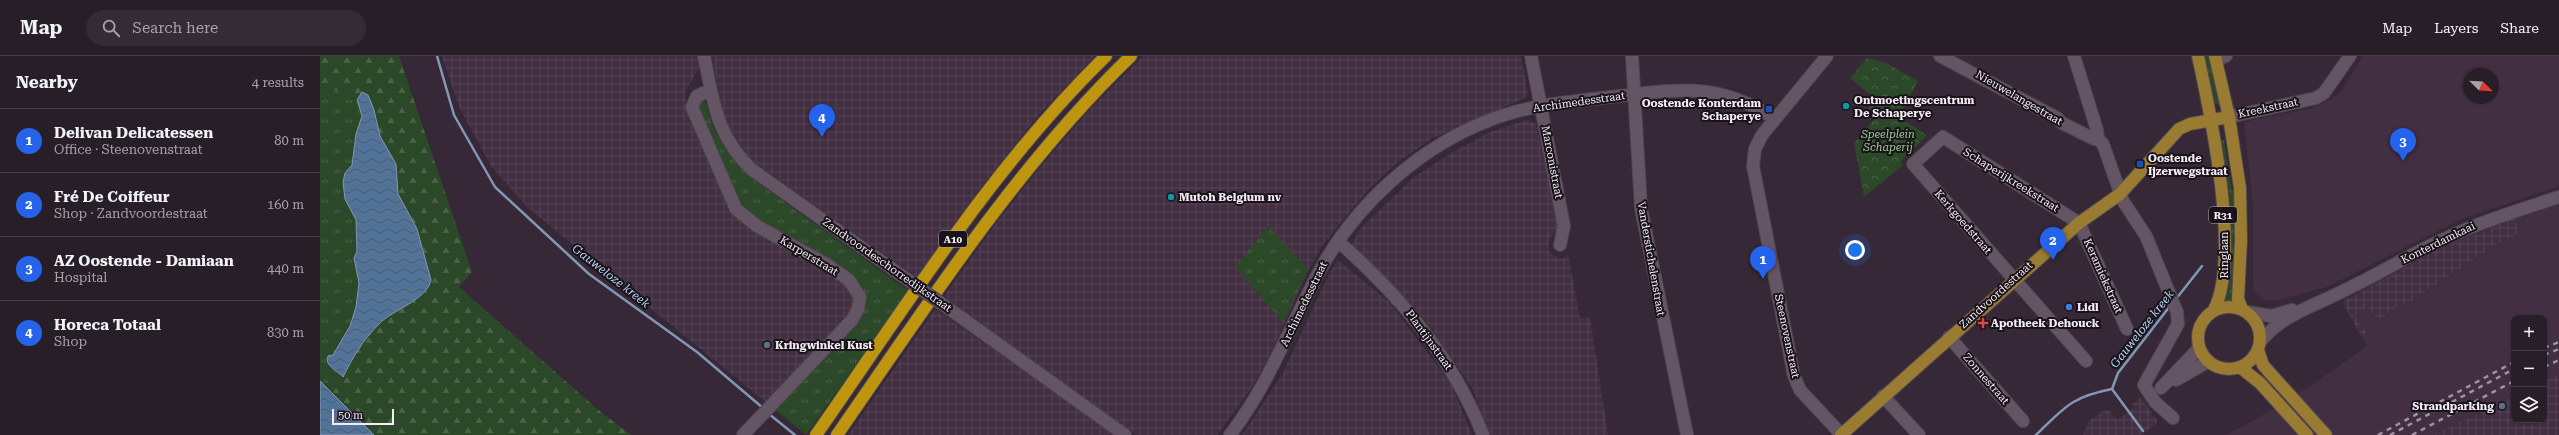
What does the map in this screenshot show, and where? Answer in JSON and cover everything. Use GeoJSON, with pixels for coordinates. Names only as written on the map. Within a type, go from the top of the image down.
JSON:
{"type":"FeatureCollection","features":[{"type":"Feature","properties":{"kind":"highway","name":"A10"},"geometry":{"type":"LineString","coordinates":[[816,435],[977,205],[1048,116],[1106,56]]}},
{"type":"Feature","properties":{"kind":"highway","name":"A10"},"geometry":{"type":"LineString","coordinates":[[837,435],[993,214],[1061,128],[1131,56]]}},
{"type":"Feature","properties":{"kind":"main road","name":"Ringlaan"},"geometry":{"type":"LineString","coordinates":[[2198,56],[2211,120],[2221,185],[2224,241],[2223,286],[2214,310]]}},
{"type":"Feature","properties":{"kind":"main road","name":"Ringlaan"},"geometry":{"type":"LineString","coordinates":[[2219,57],[2240,188],[2241,241],[2238,299],[2244,311]]}},
{"type":"Feature","properties":{"kind":"main road","name":"Kreekstraat"},"geometry":{"type":"LineString","coordinates":[[2211,120],[2229,117]]}},
{"type":"Feature","properties":{"kind":"main road","name":"Zandvoordestraat"},"geometry":{"type":"LineString","coordinates":[[1841,435],[1949,337],[2079,223],[2120,194],[2179,129],[2211,120]]}},
{"type":"Feature","properties":{"kind":"main road"},"geometry":{"type":"LineString","coordinates":[[2214,310],[2234,307],[2244,311]]}},
{"type":"Feature","properties":{"kind":"main road","name":"R31"},"geometry":{"type":"LineString","coordinates":[[2199,348],[2200,326],[2206,316],[2214,310]]}},
{"type":"Feature","properties":{"kind":"main road","name":"R31"},"geometry":{"type":"LineString","coordinates":[[2244,311],[2258,326],[2259,346],[2263,365],[2326,435]]}},
{"type":"Feature","properties":{"kind":"main road"},"geometry":{"type":"LineString","coordinates":[[2199,348],[2209,362],[2228,369],[2240,367],[2253,358],[2259,346]]}},
{"type":"Feature","properties":{"kind":"main road"},"geometry":{"type":"LineString","coordinates":[[2240,367],[2260,383],[2307,435]]}},
{"type":"Feature","properties":{"kind":"street","name":"Zandvoordeschorredijkstraat"},"geometry":{"type":"LineString","coordinates":[[704,56],[710,90],[720,128],[734,152],[751,169],[1125,435]]}},
{"type":"Feature","properties":{"kind":"street","name":"Marconistraat"},"geometry":{"type":"LineString","coordinates":[[1531,56],[1564,226],[1560,245]]}},
{"type":"Feature","properties":{"kind":"street","name":"Vanderstichelenstraat"},"geometry":{"type":"LineString","coordinates":[[1632,56],[1641,208],[1688,435]]}},
{"type":"Feature","properties":{"kind":"street","name":"Steenovenstraat"},"geometry":{"type":"LineString","coordinates":[[1827,56],[1762,135],[1755,149],[1753,166],[1790,358],[1800,390],[1841,435]]}},
{"type":"Feature","properties":{"kind":"street","name":"Nieuwelangestraat"},"geometry":{"type":"LineString","coordinates":[[1940,56],[2044,110],[2062,123],[2094,139],[2098,139]]}},
{"type":"Feature","properties":{"kind":"street"},"geometry":{"type":"LineString","coordinates":[[2074,56],[2098,139],[2103,144],[2120,194],[2146,236],[2177,312],[2178,324],[2144,386],[2155,402],[2173,418]]}},
{"type":"Feature","properties":{"kind":"street","name":"Kreekstraat"},"geometry":{"type":"LineString","coordinates":[[2229,117],[2316,98],[2324,92],[2350,56]]}},
{"type":"Feature","properties":{"kind":"street","name":"Karperstraat"},"geometry":{"type":"LineString","coordinates":[[710,90],[697,96],[692,107],[736,209],[757,226],[826,264],[849,280],[860,297],[858,309],[852,320],[744,435]]}},
{"type":"Feature","properties":{"kind":"street","name":"Archimedesstraat"},"geometry":{"type":"LineString","coordinates":[[1230,435],[1262,390],[1320,271],[1360,212],[1390,182],[1437,148],[1490,120],[1541,106],[1634,95],[1683,91],[1714,91],[1751,104],[1775,119]]}},
{"type":"Feature","properties":{"kind":"street","name":"Schaperijkreekstraat"},"geometry":{"type":"LineString","coordinates":[[1913,164],[1943,137],[2079,223]]}},
{"type":"Feature","properties":{"kind":"street","name":"Kerkgoedstraat"},"geometry":{"type":"LineString","coordinates":[[1913,164],[2086,361]]}},
{"type":"Feature","properties":{"kind":"street","name":"Konterdamkaai"},"geometry":{"type":"LineString","coordinates":[[2259,346],[2271,328],[2283,320],[2322,302],[2455,234],[2487,220],[2559,197]]}},
{"type":"Feature","properties":{"kind":"street","name":"Keramiekstraat"},"geometry":{"type":"LineString","coordinates":[[2079,223],[2127,329]]}},
{"type":"Feature","properties":{"kind":"street","name":"Plantijnstraat"},"geometry":{"type":"LineString","coordinates":[[1339,242],[1369,268],[1413,315],[1459,383],[1483,435]]}},
{"type":"Feature","properties":{"kind":"street","name":"Konterdamkaai"},"geometry":{"type":"LineString","coordinates":[[2244,311],[2271,316],[2322,302]]}},
{"type":"Feature","properties":{"kind":"street","name":"Zonnestraat"},"geometry":{"type":"LineString","coordinates":[[1949,337],[2023,421]]}},
{"type":"Feature","properties":{"kind":"street"},"geometry":{"type":"LineString","coordinates":[[2199,348],[2161,388],[2209,362]]}},
{"type":"Feature","properties":{"kind":"street"},"geometry":{"type":"LineString","coordinates":[[1883,396],[1919,435]]}},
{"type":"Feature","properties":{"kind":"shaded area"},"geometry":{"type":"Polygon","coordinates":[[[442,56],[698,56],[700,66],[685,92],[686,101],[718,172],[793,249],[852,289],[856,308],[768,404],[528,208],[491,166],[459,107],[442,56]]]}},
{"type":"Feature","properties":{"kind":"shaded area"},"geometry":{"type":"Polygon","coordinates":[[[712,56],[1095,56],[1036,118],[976,194],[918,278],[751,160],[728,128],[722,108],[712,56]]]}},
{"type":"Feature","properties":{"kind":"shaded area"},"geometry":{"type":"Polygon","coordinates":[[[1143,56],[1521,56],[1528,94],[1525,98],[1433,138],[1398,162],[1367,191],[1324,243],[1310,267],[1269,357],[1250,390],[1217,435],[1136,435],[944,296],[996,223],[1041,166],[1089,110],[1143,56]]]}},
{"type":"Feature","properties":{"kind":"shaded area"},"geometry":{"type":"Polygon","coordinates":[[[2363,56],[2559,56],[2559,186],[2462,219],[2327,287],[2275,301],[2261,299],[2255,292],[2253,282],[2253,205],[2244,122],[2313,108],[2340,93],[2363,56]]]}},
{"type":"Feature","properties":{"kind":"shaded area"},"geometry":{"type":"Polygon","coordinates":[[[1526,120],[1536,124],[1559,227],[1550,238],[1548,250],[1557,258],[1564,258],[1568,254],[1580,319],[1590,317],[1608,435],[1490,435],[1472,388],[1431,328],[1352,244],[1359,230],[1414,177],[1453,152],[1490,132],[1526,120]]]}},
{"type":"Feature","properties":{"kind":"shaded area"},"geometry":{"type":"Polygon","coordinates":[[[2559,205],[2559,374],[2547,380],[2547,315],[2511,315],[2511,396],[2433,435],[2225,435],[2251,422],[2315,383],[2367,346],[2362,338],[2368,333],[2355,316],[2367,307],[2379,321],[2402,303],[2404,306],[2497,244],[2512,238],[2519,232],[2515,218],[2559,205]]]}},
{"type":"Feature","properties":{"kind":"shaded area"},"geometry":{"type":"Polygon","coordinates":[[[2515,218],[2519,232],[2512,238],[2497,244],[2404,306],[2402,304],[2378,321],[2355,316],[2368,334],[2362,338],[2342,302],[2435,251],[2515,218]]]}},
{"type":"Feature","properties":{"kind":"shaded area"},"geometry":{"type":"Polygon","coordinates":[[[1338,260],[1390,303],[1451,384],[1472,435],[1242,435],[1283,373],[1329,274],[1338,260]]]}},
{"type":"Feature","properties":{"kind":"shaded area"},"geometry":{"type":"Polygon","coordinates":[[[935,309],[1116,435],[848,435],[935,309]]]}},
{"type":"Feature","properties":{"kind":"shaded area","name":"Strandparking"},"geometry":{"type":"Polygon","coordinates":[[[2559,374],[2559,435],[2433,435],[2511,396],[2511,423],[2547,423],[2547,380],[2559,374]]]}},
{"type":"Feature","properties":{"kind":"shaded area"},"geometry":{"type":"Polygon","coordinates":[[[2141,397],[2158,422],[2141,435],[2083,435],[2089,421],[2104,410],[2110,411],[2117,420],[2134,408],[2132,404],[2141,397]]]}},
{"type":"Feature","properties":{"kind":"green space"},"geometry":{"type":"Polygon","coordinates":[[[320,56],[399,56],[472,272],[459,287],[597,409],[631,435],[374,435],[333,393],[356,353],[369,334],[385,318],[412,302],[424,292],[431,280],[417,229],[398,194],[396,164],[380,136],[374,110],[367,95],[362,92],[357,100],[328,87],[320,90],[320,56]]]}},
{"type":"Feature","properties":{"kind":"green space"},"geometry":{"type":"Polygon","coordinates":[[[2203,56],[2210,56],[2221,105],[2213,103],[2203,56]]]}},
{"type":"Feature","properties":{"kind":"green space","name":"Speelplein Schaperij"},"geometry":{"type":"Polygon","coordinates":[[[1867,58],[1886,63],[1918,81],[1899,117],[1927,135],[1900,162],[1903,165],[1864,197],[1854,143],[1877,116],[1868,108],[1875,99],[1850,78],[1867,58]]]}},
{"type":"Feature","properties":{"kind":"green space"},"geometry":{"type":"Polygon","coordinates":[[[328,87],[357,100],[362,116],[356,134],[352,165],[345,173],[343,182],[349,206],[356,220],[357,251],[354,258],[359,283],[354,317],[328,366],[343,377],[333,393],[320,381],[320,90],[328,87]]]}},
{"type":"Feature","properties":{"kind":"green space"},"geometry":{"type":"Polygon","coordinates":[[[704,98],[713,127],[722,143],[747,175],[909,291],[806,435],[773,408],[856,320],[862,293],[759,223],[738,206],[696,108],[704,98]]]}},
{"type":"Feature","properties":{"kind":"green space"},"geometry":{"type":"Polygon","coordinates":[[[2220,140],[2224,140],[2231,186],[2236,203],[2235,300],[2224,301],[2228,285],[2231,244],[2226,177],[2220,140]]]}},
{"type":"Feature","properties":{"kind":"green space"},"geometry":{"type":"Polygon","coordinates":[[[1268,226],[1308,269],[1283,322],[1235,267],[1268,226]]]}},
{"type":"Feature","properties":{"kind":"water"},"geometry":{"type":"Polygon","coordinates":[[[362,92],[368,95],[374,110],[380,136],[396,164],[398,194],[417,229],[431,280],[423,293],[385,319],[373,330],[359,349],[343,377],[329,365],[327,359],[328,356],[333,355],[350,326],[356,307],[359,283],[354,258],[357,251],[356,220],[345,199],[343,182],[345,173],[352,165],[356,134],[362,116],[357,100],[362,92]]]}},
{"type":"Feature","properties":{"kind":"water"},"geometry":{"type":"Polygon","coordinates":[[[320,381],[374,435],[320,435],[320,381]]]}},
{"type":"Feature","properties":{"kind":"waterway","name":"Gauweloze kreek"},"geometry":{"type":"LineString","coordinates":[[437,56],[454,115],[495,187],[589,274],[697,352],[763,408]]}},
{"type":"Feature","properties":{"kind":"waterway","name":"Gauweloze kreek"},"geometry":{"type":"LineString","coordinates":[[2176,299],[2202,266]]}},
{"type":"Feature","properties":{"kind":"waterway","name":"Gauweloze kreek"},"geometry":{"type":"LineString","coordinates":[[2036,435],[2070,404],[2098,392],[2112,389],[2118,373],[2170,306]]}},
{"type":"Feature","properties":{"kind":"waterway"},"geometry":{"type":"LineString","coordinates":[[2112,389],[2143,431]]}},
{"type":"Feature","properties":{"kind":"waterway","name":"Gauweloze kreek"},"geometry":{"type":"LineString","coordinates":[[769,414],[795,435]]}},
{"type":"Feature","properties":{"kind":"railway"},"geometry":{"type":"LineString","coordinates":[[2547,347],[2559,342]]}},
{"type":"Feature","properties":{"kind":"railway"},"geometry":{"type":"LineString","coordinates":[[2547,354],[2559,349]]}},
{"type":"Feature","properties":{"kind":"railway"},"geometry":{"type":"LineString","coordinates":[[2547,366],[2559,360]]}},
{"type":"Feature","properties":{"kind":"railway"},"geometry":{"type":"LineString","coordinates":[[2378,435],[2511,364]]}},
{"type":"Feature","properties":{"kind":"railway"},"geometry":{"type":"LineString","coordinates":[[2390,435],[2511,371]]}},
{"type":"Feature","properties":{"kind":"railway"},"geometry":{"type":"LineString","coordinates":[[2412,435],[2511,383]]}},
{"type":"Feature","properties":{"kind":"place","name":"Ontmoetingscentrum De Schaperye"},"geometry":{"type":"Point","coordinates":[1846,106]}},
{"type":"Feature","properties":{"kind":"place","name":"Oostende Konterdam Schaperye"},"geometry":{"type":"Point","coordinates":[1769,109]}},
{"type":"Feature","properties":{"kind":"place","name":"Horeca Totaal"},"geometry":{"type":"Point","coordinates":[822,137]}},
{"type":"Feature","properties":{"kind":"place","name":"AZ Oostende - Damiaan"},"geometry":{"type":"Point","coordinates":[2403,161]}},
{"type":"Feature","properties":{"kind":"place","name":"Oostende Ijzerwegstraat"},"geometry":{"type":"Point","coordinates":[2140,164]}},
{"type":"Feature","properties":{"kind":"place","name":"Mutoh Belgium nv"},"geometry":{"type":"Point","coordinates":[1171,197]}},
{"type":"Feature","properties":{"kind":"place","name":"Fré De Coiffeur"},"geometry":{"type":"Point","coordinates":[2053,260]}},
{"type":"Feature","properties":{"kind":"place","name":"Delivan Delicatessen"},"geometry":{"type":"Point","coordinates":[1763,279]}},
{"type":"Feature","properties":{"kind":"place","name":"Lidl"},"geometry":{"type":"Point","coordinates":[2069,307]}},
{"type":"Feature","properties":{"kind":"place","name":"Apotheek Dehouck"},"geometry":{"type":"Point","coordinates":[1983,323]}},
{"type":"Feature","properties":{"kind":"place","name":"Kringwinkel Kust"},"geometry":{"type":"Point","coordinates":[767,345]}},
{"type":"Feature","properties":{"kind":"place","name":"Strandparking"},"geometry":{"type":"Point","coordinates":[2502,406]}}]}
